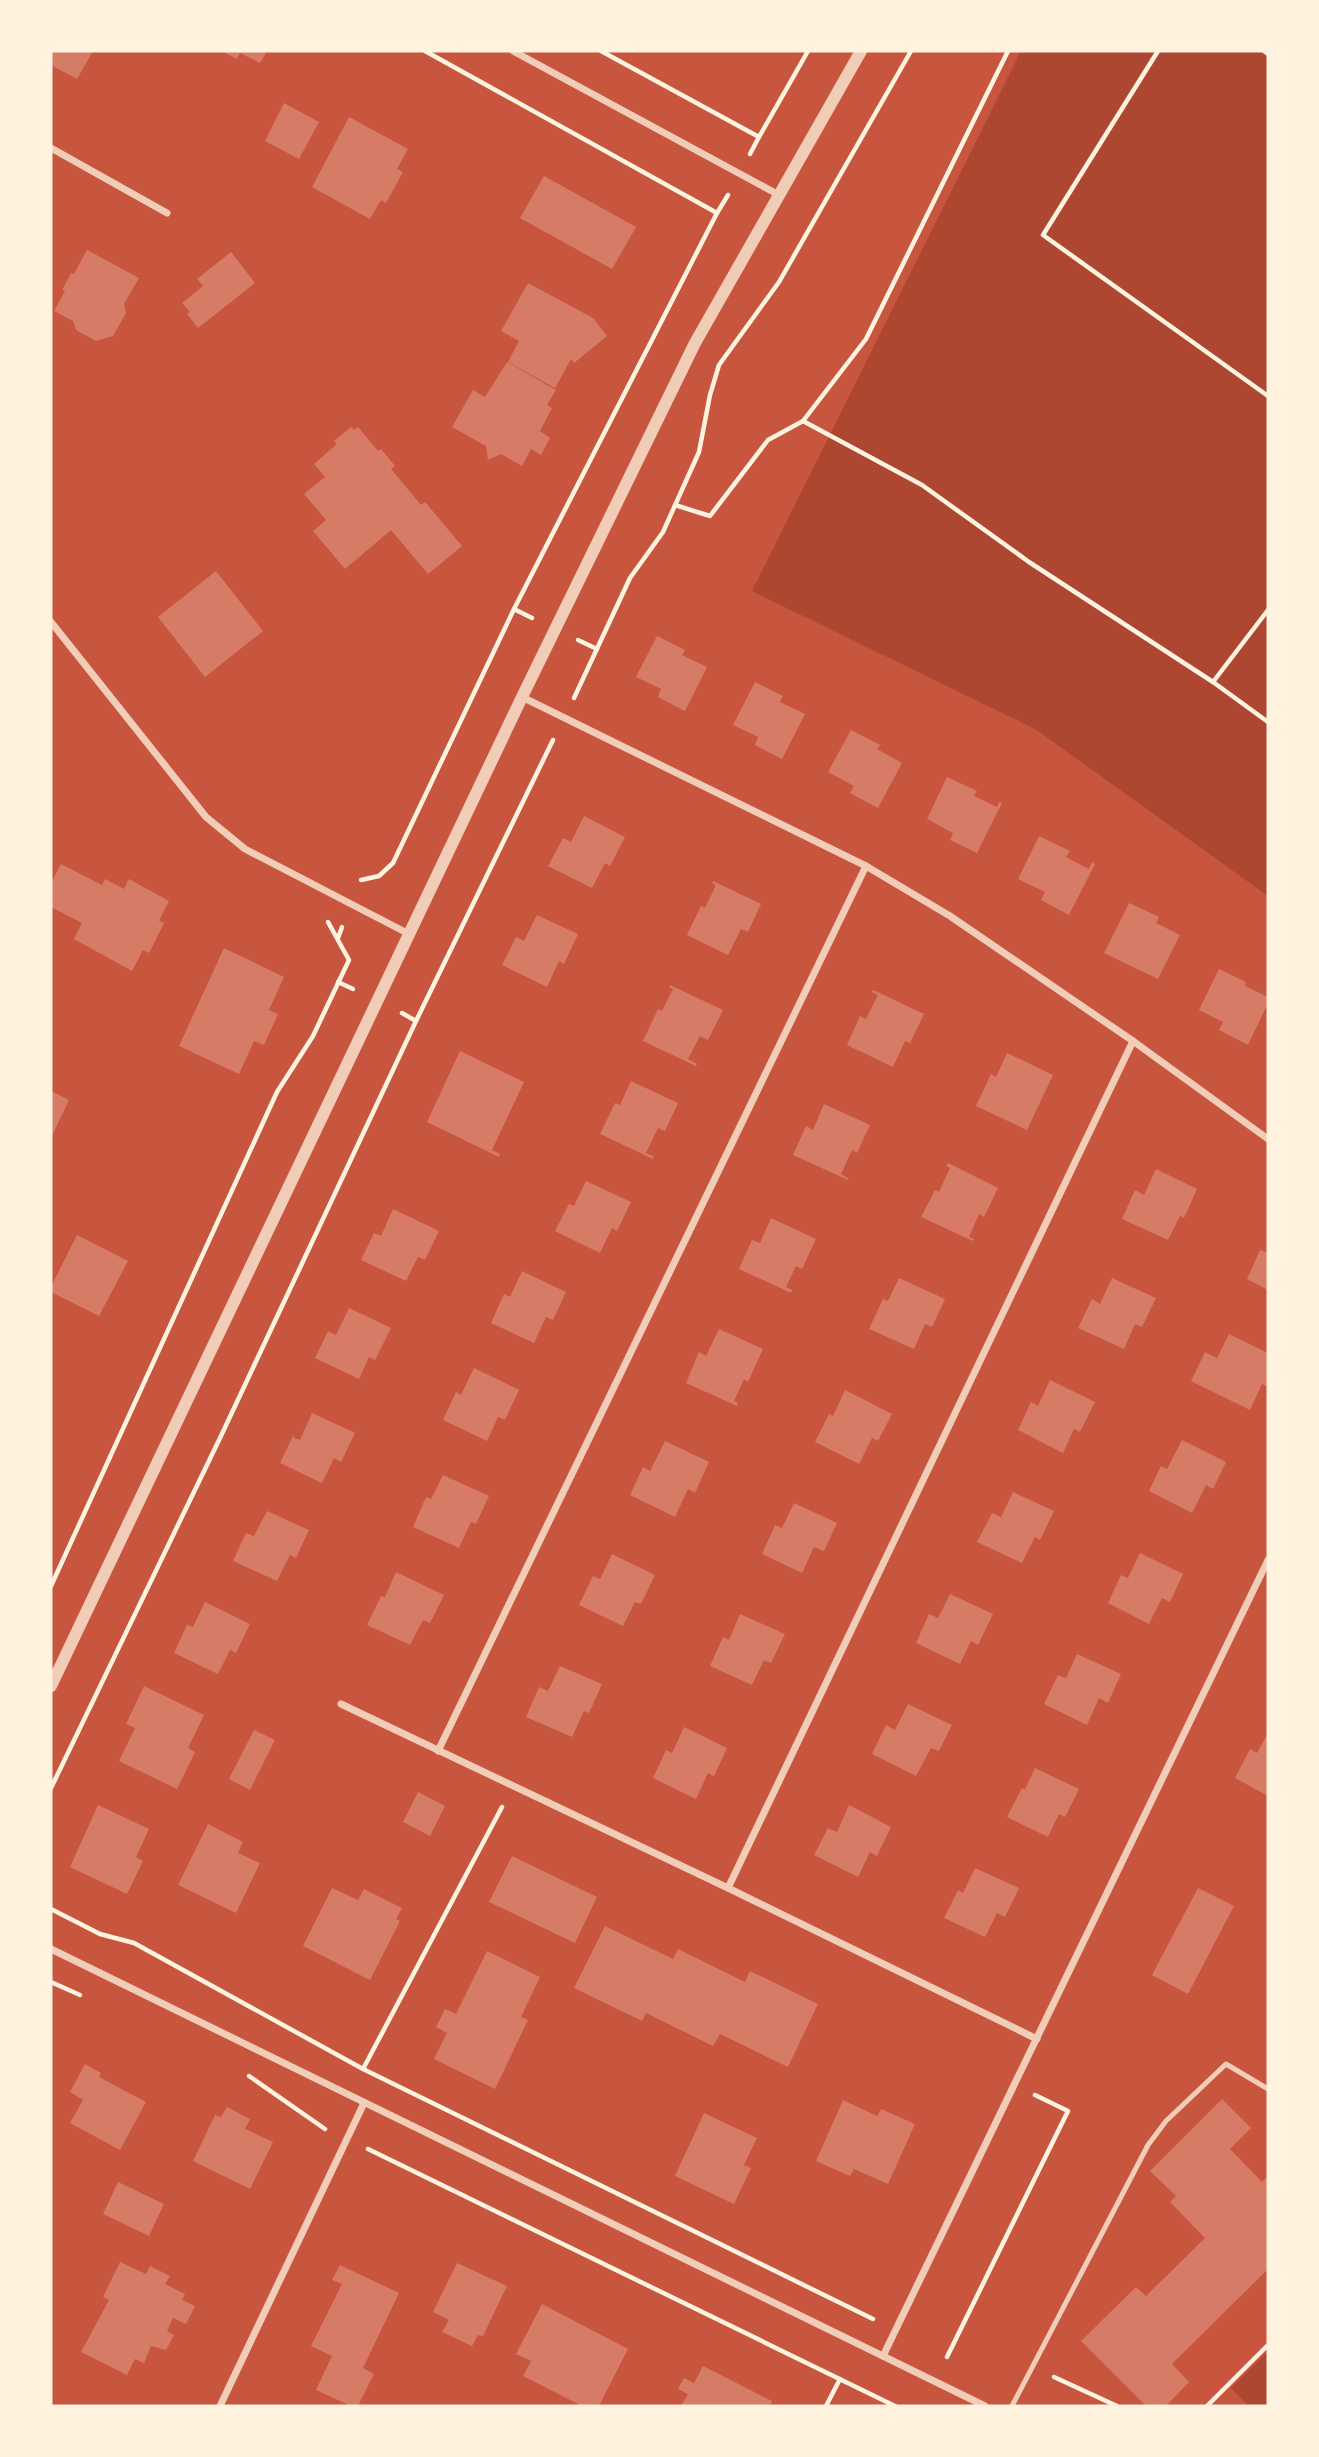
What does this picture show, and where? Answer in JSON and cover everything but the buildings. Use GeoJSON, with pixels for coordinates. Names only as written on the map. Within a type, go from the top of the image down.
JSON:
{"type":"FeatureCollection","features":[{"type":"Feature","properties":{"kind":"street"},"geometry":{"type":"LineString","coordinates":[[513,51],[779,195]]}},
{"type":"Feature","properties":{"kind":"street"},"geometry":{"type":"LineString","coordinates":[[51,1686],[522,697],[695,343],[861,51]]}},
{"type":"Feature","properties":{"kind":"street"},"geometry":{"type":"LineString","coordinates":[[51,148],[167,213]]}},
{"type":"Feature","properties":{"kind":"street"},"geometry":{"type":"LineString","coordinates":[[51,622],[206,817],[245,849],[409,934]]}},
{"type":"Feature","properties":{"kind":"street"},"geometry":{"type":"LineString","coordinates":[[522,697],[866,866],[950,916],[1133,1041],[1268,1139]]}},
{"type":"Feature","properties":{"kind":"street"},"geometry":{"type":"LineString","coordinates":[[438,1751],[866,866]]}},
{"type":"Feature","properties":{"kind":"street"},"geometry":{"type":"LineString","coordinates":[[728,1888],[1133,1041]]}},
{"type":"Feature","properties":{"kind":"street"},"geometry":{"type":"LineString","coordinates":[[883,2356],[1268,1560]]}},
{"type":"Feature","properties":{"kind":"street"},"geometry":{"type":"LineString","coordinates":[[341,1704],[1037,2039]]}},
{"type":"Feature","properties":{"kind":"street"},"geometry":{"type":"LineString","coordinates":[[51,1950],[985,2406]]}},
{"type":"Feature","properties":{"kind":"street"},"geometry":{"type":"LineString","coordinates":[[219,2406],[364,2103]]}},
{"type":"Feature","properties":{"kind":"lane"},"geometry":{"type":"LineString","coordinates":[[1012,2406],[1148,2145],[1166,2122],[1226,2064],[1268,2089]]}},
{"type":"Feature","properties":{"kind":"path"},"geometry":{"type":"LineString","coordinates":[[338,938],[362,879],[379,876],[393,863],[514,609],[717,213],[425,51]]}},
{"type":"Feature","properties":{"kind":"path"},"geometry":{"type":"LineString","coordinates":[[601,51],[759,138],[808,51]]}},
{"type":"Feature","properties":{"kind":"path"},"geometry":{"type":"LineString","coordinates":[[51,1788],[631,578],[663,532],[699,452],[719,365],[779,282],[911,51]]}},
{"type":"Feature","properties":{"kind":"path"},"geometry":{"type":"LineString","coordinates":[[675,505],[710,516],[768,440],[803,421],[866,339],[1008,51]]}},
{"type":"Feature","properties":{"kind":"path"},"geometry":{"type":"LineString","coordinates":[[1158,51],[1042,235],[1268,396]]}},
{"type":"Feature","properties":{"kind":"path"},"geometry":{"type":"LineString","coordinates":[[1264,51],[1268,54]]}},
{"type":"Feature","properties":{"kind":"path"},"geometry":{"type":"LineString","coordinates":[[803,421],[922,485],[1029,562],[1213,682],[1268,722]]}},
{"type":"Feature","properties":{"kind":"path"},"geometry":{"type":"LineString","coordinates":[[1213,682],[1268,610]]}},
{"type":"Feature","properties":{"kind":"path"},"geometry":{"type":"LineString","coordinates":[[51,1586],[277,1092],[313,1036],[349,960],[330,923],[319,917]]}},
{"type":"Feature","properties":{"kind":"path"},"geometry":{"type":"LineString","coordinates":[[363,2069],[513,1787]]}},
{"type":"Feature","properties":{"kind":"path"},"geometry":{"type":"LineString","coordinates":[[51,1909],[100,1934],[134,1943],[363,2069],[895,2331]]}},
{"type":"Feature","properties":{"kind":"path"},"geometry":{"type":"LineString","coordinates":[[51,1982],[88,1998]]}},
{"type":"Feature","properties":{"kind":"path"},"geometry":{"type":"LineString","coordinates":[[247,2076],[322,2127],[895,2406]]}},
{"type":"Feature","properties":{"kind":"path"},"geometry":{"type":"LineString","coordinates":[[937,2352],[947,2357],[1068,2111],[1014,2086]]}},
{"type":"Feature","properties":{"kind":"path"},"geometry":{"type":"LineString","coordinates":[[1207,2406],[1268,2345]]}},
{"type":"Feature","properties":{"kind":"path"},"geometry":{"type":"LineString","coordinates":[[1033,2368],[1117,2406]]}},
{"type":"Feature","properties":{"kind":"path"},"geometry":{"type":"LineString","coordinates":[[826,2406],[839,2379]]}},
{"type":"Feature","properties":{"kind":"shaded area"},"geometry":{"type":"Polygon","coordinates":[[[1021,51],[1268,51],[1268,896],[1035,729],[752,591],[1021,51]]]}},
{"type":"Feature","properties":{"kind":"shaded area"},"geometry":{"type":"Polygon","coordinates":[[[1268,2351],[1268,2406],[1249,2406],[1231,2388],[1268,2351]]]}}]}
